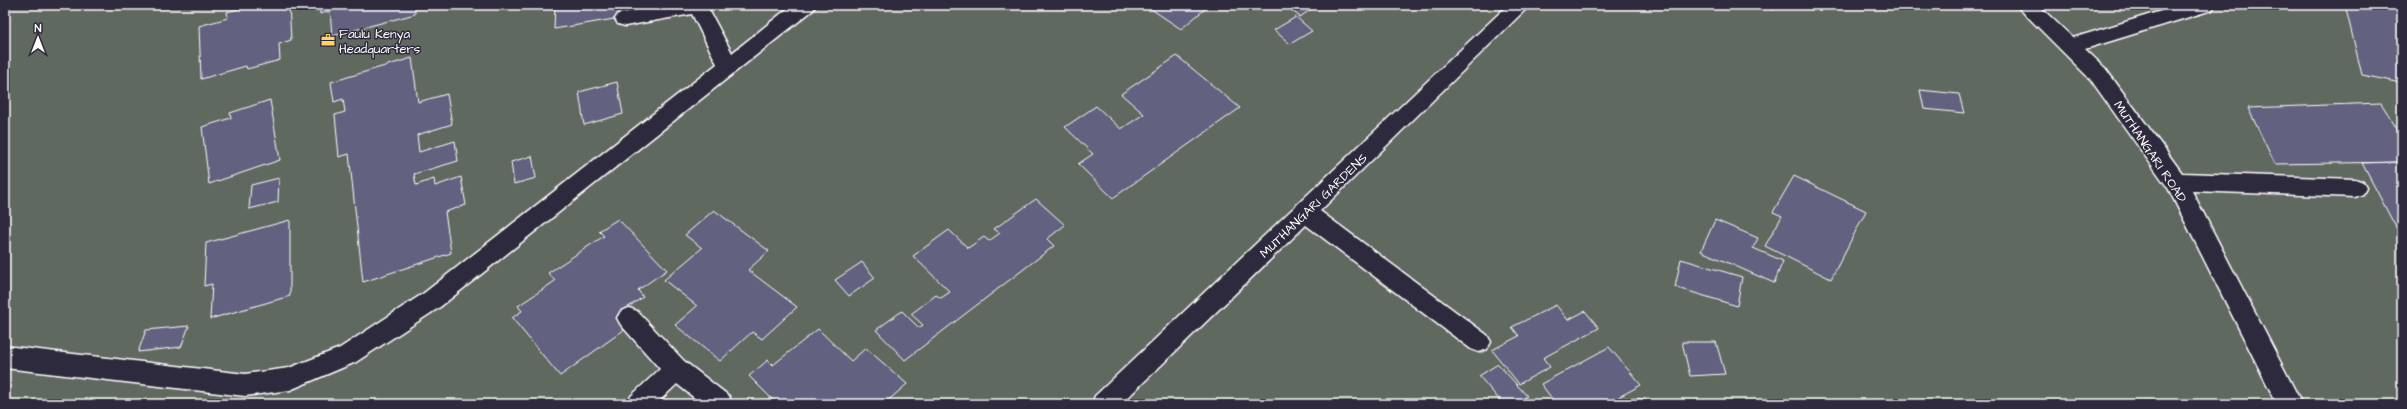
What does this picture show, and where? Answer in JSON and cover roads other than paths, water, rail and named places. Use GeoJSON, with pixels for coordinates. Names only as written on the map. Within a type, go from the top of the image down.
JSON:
{"type":"FeatureCollection","features":[{"type":"Feature","properties":{"kind":"street"},"geometry":{"type":"LineString","coordinates":[[5,356],[245,385],[290,379],[348,354],[432,300],[806,5]]}},
{"type":"Feature","properties":{"kind":"street","name":"MUTHANGARI GARDENS"},"geometry":{"type":"LineString","coordinates":[[1104,404],[1520,5]]}},
{"type":"Feature","properties":{"kind":"street","name":"MUTHANGARI ROAD"},"geometry":{"type":"LineString","coordinates":[[2026,5],[2098,74],[2176,182],[2290,404]]}},
{"type":"Feature","properties":{"kind":"street"},"geometry":{"type":"LineString","coordinates":[[2070,46],[2206,5]]}},
{"type":"Feature","properties":{"kind":"street"},"geometry":{"type":"LineString","coordinates":[[625,19],[699,6],[729,67]]}},
{"type":"Feature","properties":{"kind":"street"},"geometry":{"type":"LineString","coordinates":[[2176,182],[2355,188]]}},
{"type":"Feature","properties":{"kind":"street"},"geometry":{"type":"LineString","coordinates":[[1305,212],[1479,342]]}},
{"type":"Feature","properties":{"kind":"street"},"geometry":{"type":"LineString","coordinates":[[628,318],[676,369],[720,404]]}},
{"type":"Feature","properties":{"kind":"street"},"geometry":{"type":"LineString","coordinates":[[640,404],[676,369]]}},
{"type":"Feature","properties":{"kind":"place","name":"Faulu Kenya Headquarters"},"geometry":{"type":"Point","coordinates":[328,40]}}]}
